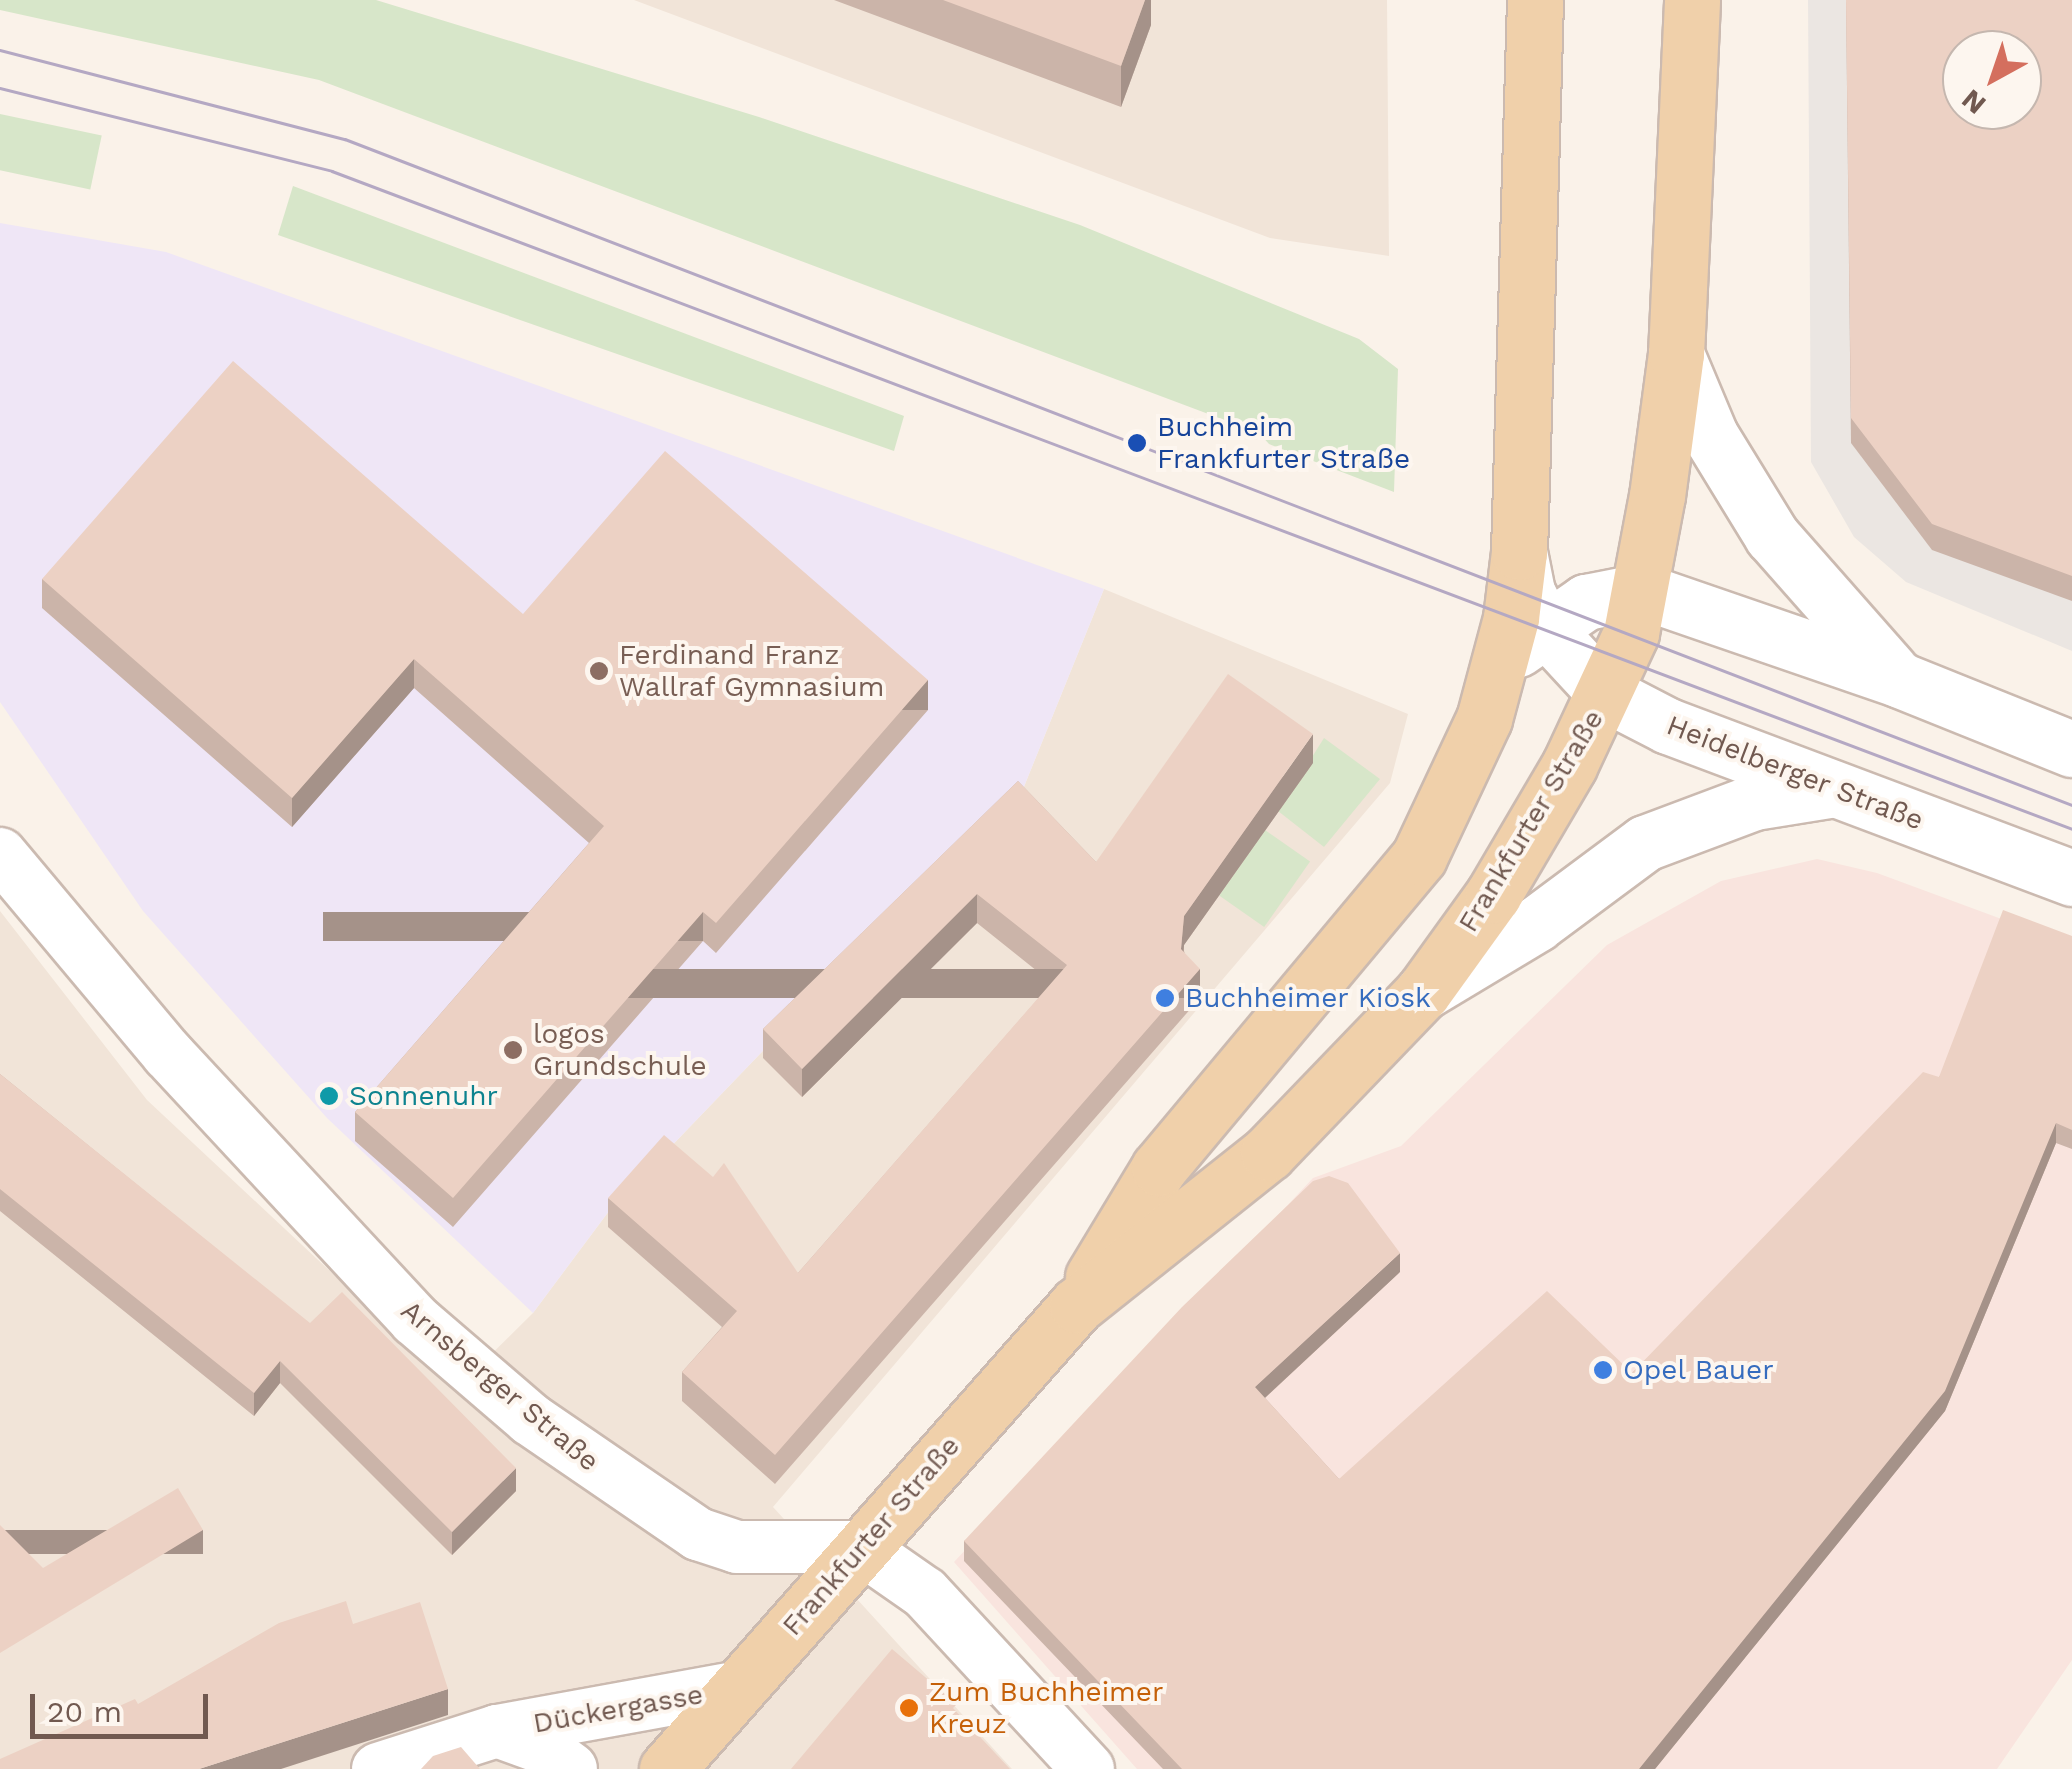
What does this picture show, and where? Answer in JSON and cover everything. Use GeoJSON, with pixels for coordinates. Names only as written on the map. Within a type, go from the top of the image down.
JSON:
{"type":"FeatureCollection","features":[{"type":"Feature","properties":{"kind":"main road","name":"Frankfurter Straße"},"geometry":{"type":"LineString","coordinates":[[1076,1305],[1158,1168],[1419,857],[1500,670],[1520,552],[1534,0]]}},
{"type":"Feature","properties":{"kind":"main road","name":"Frankfurter Straße"},"geometry":{"type":"LineString","coordinates":[[668,1769],[858,1547],[1076,1305],[1268,1153],[1423,992],[1493,895],[1606,694],[1642,592],[1676,354],[1692,0]]}},
{"type":"Feature","properties":{"kind":"street"},"geometry":{"type":"LineString","coordinates":[[1676,354],[1710,436],[1772,536],[1900,680]]}},
{"type":"Feature","properties":{"kind":"street","name":"Heidelberger Straße"},"geometry":{"type":"LineString","coordinates":[[1520,552],[1527,592],[1545,628],[1606,694],[1668,726],[2072,878]]}},
{"type":"Feature","properties":{"kind":"street"},"geometry":{"type":"LineString","coordinates":[[1500,670],[1545,628],[1586,602],[1642,592],[1900,680],[2072,749]]}},
{"type":"Feature","properties":{"kind":"street"},"geometry":{"type":"LineString","coordinates":[[1423,992],[1536,924],[1646,843],[1754,802],[1834,790]]}},
{"type":"Feature","properties":{"kind":"street","name":"Arnsberger Straße"},"geometry":{"type":"LineString","coordinates":[[0,854],[168,1054],[415,1320],[530,1419],[698,1534],[738,1548],[858,1547]]}},
{"type":"Feature","properties":{"kind":"street"},"geometry":{"type":"LineString","coordinates":[[858,1547],[926,1593],[1088,1769]]}},
{"type":"Feature","properties":{"kind":"street","name":"Dückergasse"},"geometry":{"type":"LineString","coordinates":[[378,1769],[498,1731],[739,1687]]}},
{"type":"Feature","properties":{"kind":"street","name":"Dückergasse"},"geometry":{"type":"LineString","coordinates":[[498,1731],[541,1747],[571,1769]]}},
{"type":"Feature","properties":{"kind":"shaded area"},"geometry":{"type":"Polygon","coordinates":[[[634,0],[1387,0],[1389,256],[1270,238],[634,0]]]}},
{"type":"Feature","properties":{"kind":"shaded area"},"geometry":{"type":"Polygon","coordinates":[[[1808,0],[2072,0],[2072,651],[1906,582],[1854,537],[1811,462],[1808,0]]]}},
{"type":"Feature","properties":{"kind":"shaded area"},"geometry":{"type":"Polygon","coordinates":[[[0,223],[166,252],[1104,589],[1019,799],[854,956],[609,1211],[533,1313],[327,1118],[143,911],[0,702],[0,223]]]}},
{"type":"Feature","properties":{"kind":"shaded area"},"geometry":{"type":"Polygon","coordinates":[[[1104,589],[1408,714],[1390,783],[773,1507],[1012,1769],[0,1769],[0,911],[147,1100],[456,1389],[533,1313],[609,1211],[854,956],[1019,799],[1104,589]]]}},
{"type":"Feature","properties":{"kind":"shaded area","name":"Opel Bauer"},"geometry":{"type":"Polygon","coordinates":[[[1817,859],[1877,873],[2072,945],[2072,1660],[1997,1769],[1137,1769],[954,1562],[1313,1178],[1401,1146],[1607,945],[1721,881],[1817,859]]]}},
{"type":"Feature","properties":{"kind":"green space"},"geometry":{"type":"Polygon","coordinates":[[[0,0],[376,0],[759,117],[1080,225],[1359,339],[1398,369],[1394,492],[1269,444],[1259,433],[319,80],[0,10],[0,0]]]}},
{"type":"Feature","properties":{"kind":"green space"},"geometry":{"type":"Polygon","coordinates":[[[0,114],[102,136],[90,189],[0,170],[0,114]]]}},
{"type":"Feature","properties":{"kind":"green space"},"geometry":{"type":"Polygon","coordinates":[[[293,186],[904,416],[894,451],[278,235],[293,186]]]}},
{"type":"Feature","properties":{"kind":"green space"},"geometry":{"type":"Polygon","coordinates":[[[1324,738],[1380,779],[1324,847],[1278,811],[1324,738]]]}},
{"type":"Feature","properties":{"kind":"green space"},"geometry":{"type":"Polygon","coordinates":[[[1265,830],[1310,862],[1264,927],[1219,896],[1265,830]]]}},
{"type":"Feature","properties":{"kind":"building"},"geometry":{"type":"Polygon","coordinates":[[[943,0],[1145,0],[1121,66],[943,0]]]}},
{"type":"Feature","properties":{"kind":"building"},"geometry":{"type":"Polygon","coordinates":[[[1846,0],[2072,0],[2072,576],[1932,524],[1851,418],[1846,0]]]}},
{"type":"Feature","properties":{"kind":"building","name":"Ferdinand Franz Wallraf Gymnasium"},"geometry":{"type":"Polygon","coordinates":[[[233,361],[523,614],[665,451],[928,680],[716,923],[703,912],[453,1198],[355,1112],[604,826],[414,659],[292,798],[42,579],[233,361]]]}},
{"type":"Feature","properties":{"kind":"building"},"geometry":{"type":"Polygon","coordinates":[[[1228,674],[1313,734],[1184,916],[1181,949],[1200,969],[775,1455],[682,1372],[737,1311],[608,1198],[664,1135],[713,1177],[724,1163],[798,1273],[1067,965],[977,894],[802,1069],[763,1029],[1018,781],[1096,862],[1228,674]]]}},
{"type":"Feature","properties":{"kind":"building"},"geometry":{"type":"Polygon","coordinates":[[[2003,910],[2072,936],[2072,1130],[2056,1123],[1945,1391],[1639,1769],[1182,1769],[964,1541],[1182,1307],[1313,1181],[1329,1176],[1348,1183],[1400,1253],[1255,1387],[1339,1479],[1547,1291],[1632,1373],[1923,1072],[1939,1077],[2003,910]]]}},
{"type":"Feature","properties":{"kind":"building"},"geometry":{"type":"Polygon","coordinates":[[[0,1074],[310,1323],[342,1292],[516,1468],[452,1532],[280,1361],[254,1393],[0,1189],[0,1074]]]}},
{"type":"Feature","properties":{"kind":"building"},"geometry":{"type":"Polygon","coordinates":[[[178,1488],[203,1530],[0,1653],[0,1525],[43,1568],[178,1488]]]}},
{"type":"Feature","properties":{"kind":"building"},"geometry":{"type":"Polygon","coordinates":[[[346,1601],[353,1624],[420,1602],[448,1689],[199,1769],[0,1769],[0,1759],[135,1699],[138,1704],[279,1623],[346,1601]]]}},
{"type":"Feature","properties":{"kind":"building"},"geometry":{"type":"Polygon","coordinates":[[[892,1649],[957,1704],[953,1708],[1010,1769],[791,1769],[892,1649]]]}},
{"type":"Feature","properties":{"kind":"building"},"geometry":{"type":"Polygon","coordinates":[[[461,1747],[480,1769],[421,1769],[433,1756],[461,1747]]]}},
{"type":"Feature","properties":{"kind":"tram line"},"geometry":{"type":"LineString","coordinates":[[0,50],[345,139],[2072,805]]}},
{"type":"Feature","properties":{"kind":"tram line"},"geometry":{"type":"LineString","coordinates":[[0,88],[332,171],[2072,829]]}},
{"type":"Feature","properties":{"kind":"place","name":"Buchheim Frankfurter Straße"},"geometry":{"type":"Point","coordinates":[1137,443]}},
{"type":"Feature","properties":{"kind":"place","name":"Ferdinand Franz Wallraf Gymnasium"},"geometry":{"type":"Point","coordinates":[599,671]}},
{"type":"Feature","properties":{"kind":"place","name":"Buchheimer Kiosk"},"geometry":{"type":"Point","coordinates":[1165,998]}},
{"type":"Feature","properties":{"kind":"place","name":"logos Grundschule"},"geometry":{"type":"Point","coordinates":[513,1050]}},
{"type":"Feature","properties":{"kind":"place","name":"Sonnenuhr"},"geometry":{"type":"Point","coordinates":[329,1096]}},
{"type":"Feature","properties":{"kind":"place","name":"Opel Bauer"},"geometry":{"type":"Point","coordinates":[1603,1370]}},
{"type":"Feature","properties":{"kind":"place","name":"Zum Buchheimer Kreuz"},"geometry":{"type":"Point","coordinates":[909,1708]}}]}
